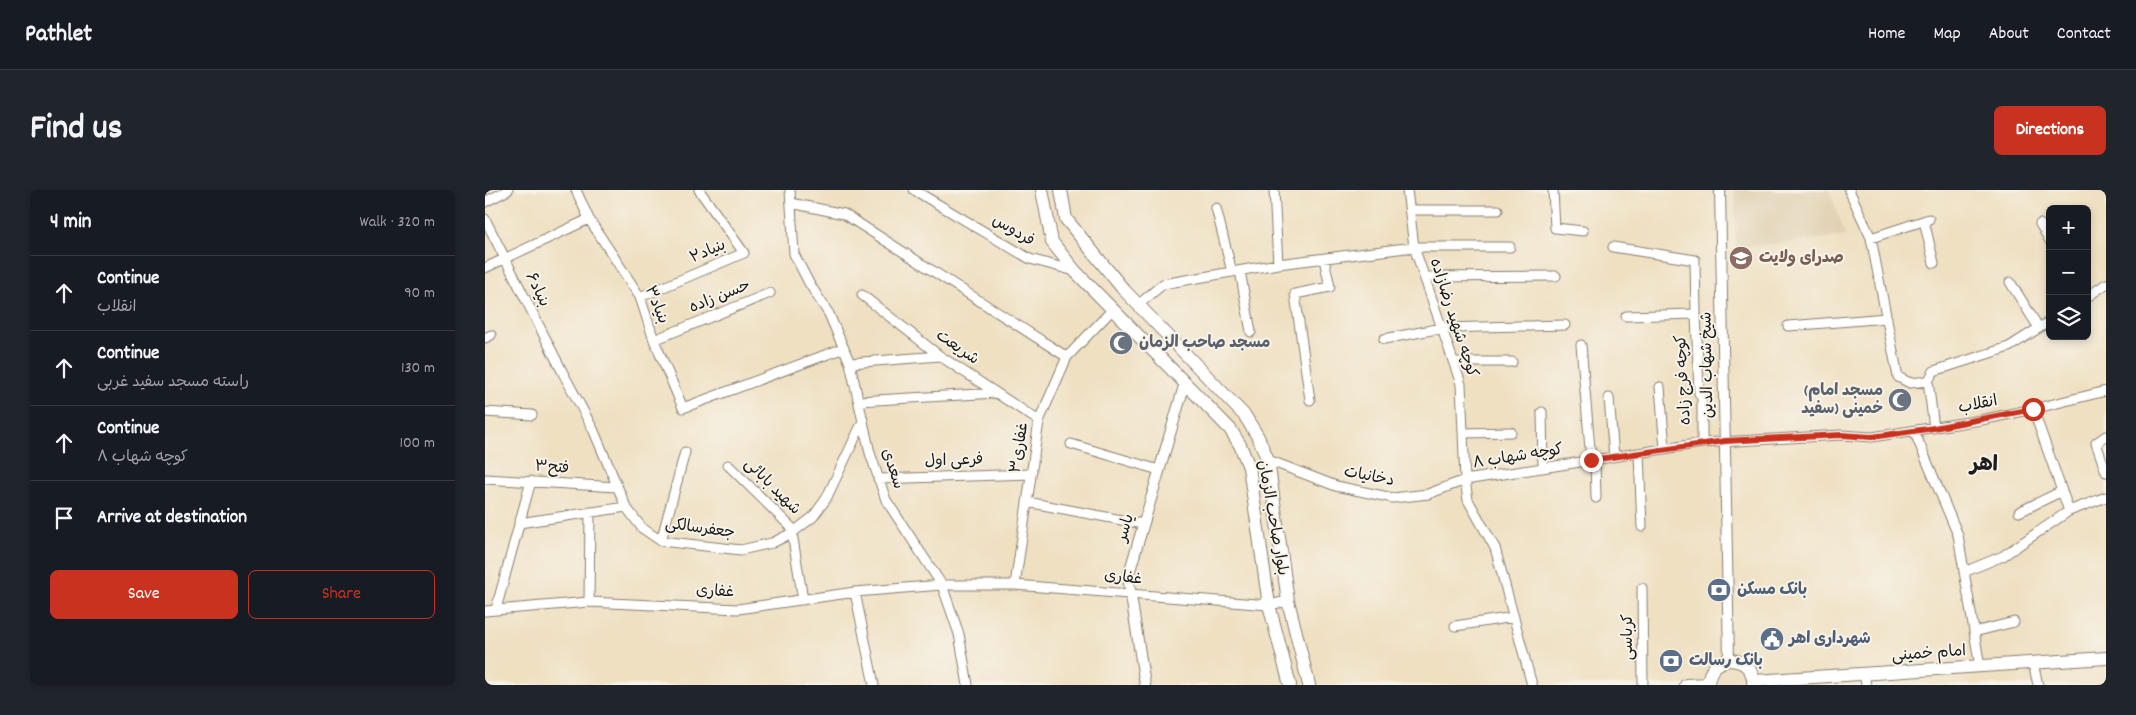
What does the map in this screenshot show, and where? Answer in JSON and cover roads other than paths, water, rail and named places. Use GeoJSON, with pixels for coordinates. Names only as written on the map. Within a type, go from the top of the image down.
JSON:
{"type":"FeatureCollection","features":[{"type":"Feature","properties":{"kind":"main road","name":"بلوار صاحب الزمان"},"geometry":{"type":"LineString","coordinates":[[1042,190],[1052,242],[1075,271],[1230,429],[1240,445],[1249,467],[1269,605],[1290,685]]}},
{"type":"Feature","properties":{"kind":"main road","name":"بلوار صاحب الزمان"},"geometry":{"type":"LineString","coordinates":[[1061,190],[1066,219],[1138,305],[1245,416],[1258,437],[1268,460],[1288,601],[1309,685]]}},
{"type":"Feature","properties":{"kind":"main road","name":"امام خمینی"},"geometry":{"type":"LineString","coordinates":[[1753,683],[1865,680],[1980,666],[2106,658]]}},
{"type":"Feature","properties":{"kind":"main road"},"geometry":{"type":"LineString","coordinates":[[1686,685],[1708,684],[1711,670],[1716,665],[1729,660],[1743,663],[1749,668],[1753,683]]}},
{"type":"Feature","properties":{"kind":"street"},"geometry":{"type":"LineString","coordinates":[[485,202],[508,190]]}},
{"type":"Feature","properties":{"kind":"street","name":"بنیاد۳"},"geometry":{"type":"LineString","coordinates":[[576,190],[589,219],[640,297],[654,340],[683,408],[844,348]]}},
{"type":"Feature","properties":{"kind":"street","name":"بنیاد۲"},"geometry":{"type":"LineString","coordinates":[[640,297],[744,253],[699,190]]}},
{"type":"Feature","properties":{"kind":"street","name":"سعدی"},"geometry":{"type":"LineString","coordinates":[[790,190],[794,254],[809,283],[829,314],[850,363],[878,479],[886,500],[942,585]]}},
{"type":"Feature","properties":{"kind":"street","name":"فردوس"},"geometry":{"type":"LineString","coordinates":[[915,190],[1030,260],[1075,271]]}},
{"type":"Feature","properties":{"kind":"street"},"geometry":{"type":"LineString","coordinates":[[1275,190],[1279,264]]}},
{"type":"Feature","properties":{"kind":"street","name":"کوچه شهید رضازاده"},"geometry":{"type":"LineString","coordinates":[[1407,190],[1414,247],[1461,384],[1465,480],[1468,500],[1495,548],[1532,685]]}},
{"type":"Feature","properties":{"kind":"street"},"geometry":{"type":"LineString","coordinates":[[1553,190],[1555,228],[1583,231]]}},
{"type":"Feature","properties":{"kind":"street","name":"شیخ شهاب الدین"},"geometry":{"type":"LineString","coordinates":[[1721,190],[1729,660]]}},
{"type":"Feature","properties":{"kind":"street"},"geometry":{"type":"LineString","coordinates":[[1849,190],[1871,238],[1898,377],[1910,383],[1928,381]]}},
{"type":"Feature","properties":{"kind":"street"},"geometry":{"type":"LineString","coordinates":[[791,203],[844,214],[1067,357]]}},
{"type":"Feature","properties":{"kind":"street"},"geometry":{"type":"LineString","coordinates":[[1215,208],[1236,272],[1251,332]]}},
{"type":"Feature","properties":{"kind":"street"},"geometry":{"type":"LineString","coordinates":[[1410,210],[1498,210]]}},
{"type":"Feature","properties":{"kind":"street","name":"بنیاد۶"},"geometry":{"type":"LineString","coordinates":[[485,219],[563,374]]}},
{"type":"Feature","properties":{"kind":"street"},"geometry":{"type":"LineString","coordinates":[[485,268],[506,260],[589,219]]}},
{"type":"Feature","properties":{"kind":"street"},"geometry":{"type":"LineString","coordinates":[[1871,238],[1927,220],[1934,263]]}},
{"type":"Feature","properties":{"kind":"street"},"geometry":{"type":"LineString","coordinates":[[2040,224],[2046,234]]}},
{"type":"Feature","properties":{"kind":"street"},"geometry":{"type":"LineString","coordinates":[[1138,305],[1163,284],[1279,264],[1414,247],[1510,246]]}},
{"type":"Feature","properties":{"kind":"street","name":"کوچه فرج زاده"},"geometry":{"type":"LineString","coordinates":[[1613,247],[1695,260],[1699,393],[1703,398],[1702,443]]}},
{"type":"Feature","properties":{"kind":"street"},"geometry":{"type":"LineString","coordinates":[[1310,400],[1295,294],[1330,287],[1323,259]]}},
{"type":"Feature","properties":{"kind":"street"},"geometry":{"type":"LineString","coordinates":[[1424,277],[1556,276]]}},
{"type":"Feature","properties":{"kind":"street"},"geometry":{"type":"LineString","coordinates":[[2010,282],[2039,328]]}},
{"type":"Feature","properties":{"kind":"street"},"geometry":{"type":"LineString","coordinates":[[2090,295],[2106,284]]}},
{"type":"Feature","properties":{"kind":"street","name":"حسن زاده"},"geometry":{"type":"LineString","coordinates":[[654,340],[770,293]]}},
{"type":"Feature","properties":{"kind":"street","name":"شریعت"},"geometry":{"type":"LineString","coordinates":[[862,295],[940,356],[1039,422]]}},
{"type":"Feature","properties":{"kind":"street","name":"غفاری۳"},"geometry":{"type":"LineString","coordinates":[[1015,584],[1039,422],[1067,357],[1113,309]]}},
{"type":"Feature","properties":{"kind":"street","name":"کوچه فرج زاده"},"geometry":{"type":"LineString","coordinates":[[1626,316],[1696,314]]}},
{"type":"Feature","properties":{"kind":"street"},"geometry":{"type":"LineString","coordinates":[[1788,326],[1887,318]]}},
{"type":"Feature","properties":{"kind":"street"},"geometry":{"type":"LineString","coordinates":[[1934,428],[1928,381],[1934,371],[2009,347],[2046,324]]}},
{"type":"Feature","properties":{"kind":"street"},"geometry":{"type":"LineString","coordinates":[[1384,339],[1442,328],[1565,325]]}},
{"type":"Feature","properties":{"kind":"street"},"geometry":{"type":"LineString","coordinates":[[1581,345],[1596,498]]}},
{"type":"Feature","properties":{"kind":"street"},"geometry":{"type":"LineString","coordinates":[[850,363],[940,356]]}},
{"type":"Feature","properties":{"kind":"street"},"geometry":{"type":"LineString","coordinates":[[1455,362],[1512,362]]}},
{"type":"Feature","properties":{"kind":"street","name":"جعفرسالکی"},"geometry":{"type":"LineString","coordinates":[[563,374],[593,429],[626,507],[642,528],[661,541],[741,550],[772,542],[793,532],[813,518],[826,499],[863,420]]}},
{"type":"Feature","properties":{"kind":"street","name":"یاسر"},"geometry":{"type":"LineString","coordinates":[[1145,685],[1128,576],[1185,383]]}},
{"type":"Feature","properties":{"kind":"street"},"geometry":{"type":"LineString","coordinates":[[1660,387],[1665,449]]}},
{"type":"Feature","properties":{"kind":"street","name":"انقلاب"},"geometry":{"type":"LineString","coordinates":[[1725,441],[1841,435],[1872,437],[1934,428],[2033,409],[2106,390]]}},
{"type":"Feature","properties":{"kind":"street"},"geometry":{"type":"LineString","coordinates":[[859,401],[996,393]]}},
{"type":"Feature","properties":{"kind":"street"},"geometry":{"type":"LineString","coordinates":[[1609,398],[1614,457]]}},
{"type":"Feature","properties":{"kind":"street"},"geometry":{"type":"LineString","coordinates":[[2033,409],[2069,511]]}},
{"type":"Feature","properties":{"kind":"street"},"geometry":{"type":"LineString","coordinates":[[485,412],[532,415]]}},
{"type":"Feature","properties":{"kind":"street"},"geometry":{"type":"LineString","coordinates":[[1542,412],[1543,468]]}},
{"type":"Feature","properties":{"kind":"street"},"geometry":{"type":"LineString","coordinates":[[1914,431],[1958,535],[1980,666]]}},
{"type":"Feature","properties":{"kind":"street"},"geometry":{"type":"LineString","coordinates":[[1463,433],[1511,432]]}},
{"type":"Feature","properties":{"kind":"street"},"geometry":{"type":"LineString","coordinates":[[2106,436],[2096,442],[2106,472]]}},
{"type":"Feature","properties":{"kind":"street","name":"کوچه شهاب ۸"},"geometry":{"type":"LineString","coordinates":[[1465,480],[1725,441]]}},
{"type":"Feature","properties":{"kind":"street"},"geometry":{"type":"LineString","coordinates":[[1071,444],[1159,470]]}},
{"type":"Feature","properties":{"kind":"street"},"geometry":{"type":"LineString","coordinates":[[661,541],[685,452]]}},
{"type":"Feature","properties":{"kind":"street"},"geometry":{"type":"LineString","coordinates":[[1639,453],[1641,527]]}},
{"type":"Feature","properties":{"kind":"street","name":"دخانیات"},"geometry":{"type":"LineString","coordinates":[[1268,460],[1336,486],[1393,498],[1428,494],[1465,480]]}},
{"type":"Feature","properties":{"kind":"street","name":"شهید بابائی"},"geometry":{"type":"LineString","coordinates":[[729,465],[793,532]]}},
{"type":"Feature","properties":{"kind":"street","name":"فرعی اول"},"geometry":{"type":"LineString","coordinates":[[878,479],[1031,474]]}},
{"type":"Feature","properties":{"kind":"street","name":"فتح۳"},"geometry":{"type":"LineString","coordinates":[[485,480],[617,487]]}},
{"type":"Feature","properties":{"kind":"street"},"geometry":{"type":"LineString","coordinates":[[496,609],[531,481]]}},
{"type":"Feature","properties":{"kind":"street"},"geometry":{"type":"LineString","coordinates":[[2019,512],[2062,491]]}},
{"type":"Feature","properties":{"kind":"street"},"geometry":{"type":"LineString","coordinates":[[1963,572],[2003,556],[2069,511],[2106,497]]}},
{"type":"Feature","properties":{"kind":"street"},"geometry":{"type":"LineString","coordinates":[[1027,502],[1143,524]]}},
{"type":"Feature","properties":{"kind":"street"},"geometry":{"type":"LineString","coordinates":[[519,524],[626,507]]}},
{"type":"Feature","properties":{"kind":"street"},"geometry":{"type":"LineString","coordinates":[[589,602],[591,512]]}},
{"type":"Feature","properties":{"kind":"street"},"geometry":{"type":"LineString","coordinates":[[793,532],[803,600]]}},
{"type":"Feature","properties":{"kind":"street","name":"غفاری"},"geometry":{"type":"LineString","coordinates":[[485,611],[589,602],[738,609],[855,592],[942,585],[1015,584],[1269,605],[1288,601]]}},
{"type":"Feature","properties":{"kind":"street"},"geometry":{"type":"LineString","coordinates":[[942,585],[959,634],[968,685]]}},
{"type":"Feature","properties":{"kind":"street","name":"کرباسی"},"geometry":{"type":"LineString","coordinates":[[1642,588],[1643,685]]}},
{"type":"Feature","properties":{"kind":"street"},"geometry":{"type":"LineString","coordinates":[[855,592],[874,685]]}},
{"type":"Feature","properties":{"kind":"street"},"geometry":{"type":"LineString","coordinates":[[1455,626],[1514,617]]}},
{"type":"Feature","properties":{"kind":"street"},"geometry":{"type":"LineString","coordinates":[[1974,632],[2014,622]]}},
{"type":"Feature","properties":{"kind":"street"},"geometry":{"type":"LineString","coordinates":[[2033,663],[2038,685]]}},
{"type":"Feature","properties":{"kind":"place","name":"صدرای ولایت"},"geometry":{"type":"Point","coordinates":[1741,258]}},
{"type":"Feature","properties":{"kind":"place","name":"مسجد صاحب الزمان"},"geometry":{"type":"Point","coordinates":[1121,343]}},
{"type":"Feature","properties":{"kind":"place","name":"(مسجد امام خمینی (سفید"},"geometry":{"type":"Point","coordinates":[1900,400]}},
{"type":"Feature","properties":{"kind":"place","name":"بانک مسکن"},"geometry":{"type":"Point","coordinates":[1719,590]}},
{"type":"Feature","properties":{"kind":"place","name":"شهرداری اهر"},"geometry":{"type":"Point","coordinates":[1772,639]}},
{"type":"Feature","properties":{"kind":"place","name":"بانک رسالت"},"geometry":{"type":"Point","coordinates":[1671,661]}},
{"type":"Feature","properties":{"kind":"district","name":"اهر"},"geometry":{"type":"Point","coordinates":[1984,466]}}]}
